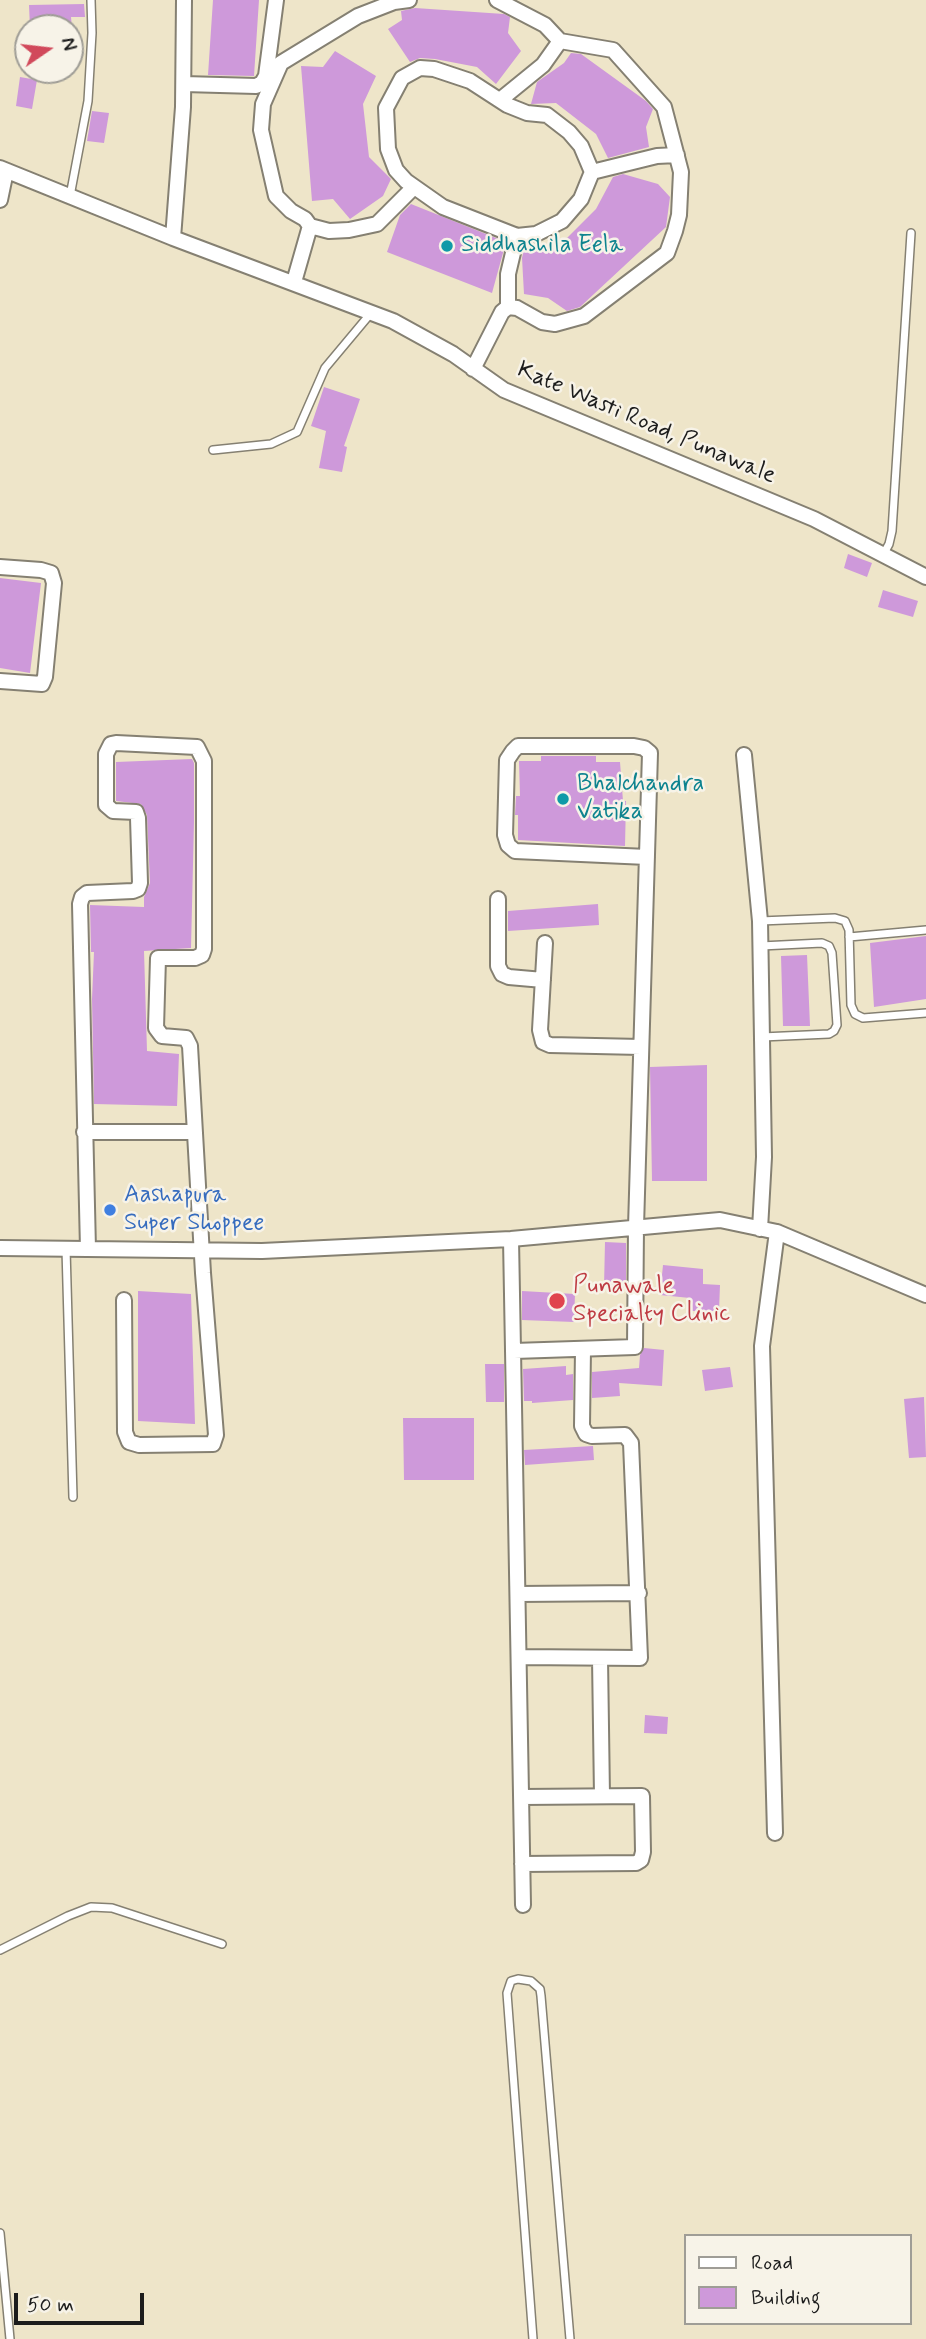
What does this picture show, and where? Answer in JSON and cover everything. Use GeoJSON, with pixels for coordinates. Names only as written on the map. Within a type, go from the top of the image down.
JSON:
{"type":"FeatureCollection","features":[{"type":"Feature","properties":{"kind":"street"},"geometry":{"type":"LineString","coordinates":[[173,237],[184,84],[184,0]]}},
{"type":"Feature","properties":{"kind":"street"},"geometry":{"type":"LineString","coordinates":[[184,84],[256,86],[262,83],[266,76],[276,0]]}},
{"type":"Feature","properties":{"kind":"street"},"geometry":{"type":"LineString","coordinates":[[409,0],[394,2],[358,16],[281,63],[263,104],[261,130],[276,196],[310,226],[329,231],[377,224],[414,187]]}},
{"type":"Feature","properties":{"kind":"street"},"geometry":{"type":"LineString","coordinates":[[474,369],[502,312],[508,307],[517,308],[542,321],[555,324],[584,316],[667,253],[679,215],[681,172],[664,107],[613,50],[560,41],[545,25],[497,0]]}},
{"type":"Feature","properties":{"kind":"street"},"geometry":{"type":"LineString","coordinates":[[500,100],[543,65],[560,41]]}},
{"type":"Feature","properties":{"kind":"street"},"geometry":{"type":"LineString","coordinates":[[419,68],[434,69],[470,81],[500,100],[527,113],[547,115],[569,132],[581,146],[592,172],[581,199],[562,221],[536,234],[517,236],[443,207],[414,187],[396,170],[387,139],[386,108],[402,78],[419,68]]}},
{"type":"Feature","properties":{"kind":"street"},"geometry":{"type":"LineString","coordinates":[[592,172],[657,156],[677,155]]}},
{"type":"Feature","properties":{"kind":"street","name":"Kate Wasti Road, Punawale"},"geometry":{"type":"LineString","coordinates":[[3,170],[393,321],[504,390],[814,519],[926,577]]}},
{"type":"Feature","properties":{"kind":"street"},"geometry":{"type":"LineString","coordinates":[[0,200],[3,170]]}},
{"type":"Feature","properties":{"kind":"street"},"geometry":{"type":"LineString","coordinates":[[294,282],[310,226]]}},
{"type":"Feature","properties":{"kind":"street"},"geometry":{"type":"LineString","coordinates":[[508,307],[508,274],[517,236]]}},
{"type":"Feature","properties":{"kind":"street"},"geometry":{"type":"LineString","coordinates":[[0,567],[41,570],[51,573],[54,583],[45,677],[41,684],[0,681]]}},
{"type":"Feature","properties":{"kind":"street"},"geometry":{"type":"LineString","coordinates":[[88,1249],[80,904],[87,893],[133,891],[138,889],[140,883],[136,812],[113,811],[106,805],[106,754],[111,744],[116,743],[197,747],[204,761],[204,950],[202,955],[195,958],[160,957],[157,962],[156,1028],[162,1036],[182,1037],[189,1042],[216,1435],[213,1444],[139,1445],[129,1442],[125,1432],[124,1300]]}},
{"type":"Feature","properties":{"kind":"street"},"geometry":{"type":"LineString","coordinates":[[514,1351],[635,1347],[650,753],[644,748],[517,746],[508,760],[505,835],[508,845],[515,851],[647,857]]}},
{"type":"Feature","properties":{"kind":"street"},"geometry":{"type":"LineString","coordinates":[[744,755],[760,921],[764,1157],[760,1229]]}},
{"type":"Feature","properties":{"kind":"street"},"geometry":{"type":"LineString","coordinates":[[498,900],[498,966],[502,974],[543,980]]}},
{"type":"Feature","properties":{"kind":"street"},"geometry":{"type":"LineString","coordinates":[[545,943],[540,1030],[543,1042],[550,1045],[641,1048]]}},
{"type":"Feature","properties":{"kind":"street"},"geometry":{"type":"LineString","coordinates":[[84,1132],[195,1132]]}},
{"type":"Feature","properties":{"kind":"street"},"geometry":{"type":"LineString","coordinates":[[0,1248],[262,1251],[512,1239],[720,1220],[776,1232],[926,1295]]}},
{"type":"Feature","properties":{"kind":"street"},"geometry":{"type":"LineString","coordinates":[[775,1833],[762,1346],[776,1232]]}},
{"type":"Feature","properties":{"kind":"street"},"geometry":{"type":"LineString","coordinates":[[512,1239],[523,1905]]}},
{"type":"Feature","properties":{"kind":"street"},"geometry":{"type":"LineString","coordinates":[[519,1657],[640,1658],[631,1443],[625,1435],[586,1434],[582,1426],[583,1349]]}},
{"type":"Feature","properties":{"kind":"street"},"geometry":{"type":"LineString","coordinates":[[518,1594],[639,1593]]}},
{"type":"Feature","properties":{"kind":"street"},"geometry":{"type":"LineString","coordinates":[[600,1658],[601,1796]]}},
{"type":"Feature","properties":{"kind":"street"},"geometry":{"type":"LineString","coordinates":[[522,1797],[642,1796],[643,1853],[641,1860],[636,1863],[523,1864]]}},
{"type":"Feature","properties":{"kind":"lane"},"geometry":{"type":"LineString","coordinates":[[71,196],[88,101],[92,0]]}},
{"type":"Feature","properties":{"kind":"lane"},"geometry":{"type":"LineString","coordinates":[[883,555],[892,531],[911,233]]}},
{"type":"Feature","properties":{"kind":"lane"},"geometry":{"type":"LineString","coordinates":[[213,450],[271,444],[297,432],[325,368],[372,312]]}},
{"type":"Feature","properties":{"kind":"lane"},"geometry":{"type":"LineString","coordinates":[[760,921],[835,918],[845,921],[849,937],[852,1005],[855,1014],[863,1018],[926,1013]]}},
{"type":"Feature","properties":{"kind":"lane"},"geometry":{"type":"LineString","coordinates":[[849,937],[926,930]]}},
{"type":"Feature","properties":{"kind":"lane"},"geometry":{"type":"LineString","coordinates":[[760,946],[822,943],[830,947],[837,1025],[835,1031],[829,1034],[762,1037]]}},
{"type":"Feature","properties":{"kind":"lane"},"geometry":{"type":"LineString","coordinates":[[66,1249],[73,1497]]}},
{"type":"Feature","properties":{"kind":"lane"},"geometry":{"type":"LineString","coordinates":[[0,1950],[91,1907],[111,1908],[222,1944]]}},
{"type":"Feature","properties":{"kind":"lane"},"geometry":{"type":"LineString","coordinates":[[533,2339],[507,1993],[510,1981],[518,1979],[531,1981],[540,1989],[570,2339]]}},
{"type":"Feature","properties":{"kind":"lane"},"geometry":{"type":"LineString","coordinates":[[0,2232],[10,2339]]}},
{"type":"Feature","properties":{"kind":"building"},"geometry":{"type":"Polygon","coordinates":[[[213,0],[259,0],[254,76],[208,75],[213,0]]]}},
{"type":"Feature","properties":{"kind":"building"},"geometry":{"type":"Polygon","coordinates":[[[84,4],[85,17],[84,14],[29,14],[29,5],[84,4]]]}},
{"type":"Feature","properties":{"kind":"building"},"geometry":{"type":"Polygon","coordinates":[[[415,8],[504,14],[510,17],[508,33],[521,51],[496,84],[477,67],[435,59],[420,58],[410,62],[388,29],[402,20],[401,11],[415,8]]]}},
{"type":"Feature","properties":{"kind":"building"},"geometry":{"type":"Polygon","coordinates":[[[335,51],[376,76],[363,104],[369,157],[391,179],[383,196],[350,219],[333,199],[312,201],[301,66],[323,67],[335,51]]]}},
{"type":"Feature","properties":{"kind":"building"},"geometry":{"type":"Polygon","coordinates":[[[571,53],[581,54],[646,101],[653,109],[646,127],[649,147],[608,158],[596,134],[556,103],[531,104],[537,82],[564,63],[571,53]]]}},
{"type":"Feature","properties":{"kind":"building"},"geometry":{"type":"Polygon","coordinates":[[[19,84],[36,84],[32,109],[16,106],[19,84]]]}},
{"type":"Feature","properties":{"kind":"building"},"geometry":{"type":"Polygon","coordinates":[[[92,111],[109,113],[104,143],[87,141],[92,111]]]}},
{"type":"Feature","properties":{"kind":"building"},"geometry":{"type":"Polygon","coordinates":[[[623,174],[658,184],[670,197],[666,227],[580,307],[567,311],[548,298],[524,294],[522,258],[525,245],[557,248],[596,209],[613,177],[623,174]]]}},
{"type":"Feature","properties":{"kind":"building","name":"Siddhashila Eela"},"geometry":{"type":"Polygon","coordinates":[[[411,204],[506,242],[492,293],[387,252],[400,215],[411,204]]]}},
{"type":"Feature","properties":{"kind":"building"},"geometry":{"type":"Polygon","coordinates":[[[324,387],[360,399],[344,446],[347,447],[342,472],[319,468],[326,431],[311,426],[324,387]]]}},
{"type":"Feature","properties":{"kind":"building"},"geometry":{"type":"Polygon","coordinates":[[[848,554],[872,563],[867,577],[844,568],[848,554]]]}},
{"type":"Feature","properties":{"kind":"building"},"geometry":{"type":"Polygon","coordinates":[[[0,578],[41,583],[30,673],[0,668],[0,578]]]}},
{"type":"Feature","properties":{"kind":"building"},"geometry":{"type":"Polygon","coordinates":[[[883,590],[918,601],[913,617],[878,607],[883,590]]]}},
{"type":"Feature","properties":{"kind":"building","name":"Bhalchandra Vatika"},"geometry":{"type":"Polygon","coordinates":[[[541,756],[596,756],[596,762],[620,762],[623,801],[626,801],[625,846],[518,840],[518,815],[515,815],[516,796],[520,796],[519,761],[541,761],[541,756]]]}},
{"type":"Feature","properties":{"kind":"building"},"geometry":{"type":"Polygon","coordinates":[[[192,759],[194,822],[191,948],[144,951],[147,1051],[179,1054],[177,1106],[94,1104],[94,952],[91,952],[90,905],[144,907],[144,897],[150,883],[147,815],[141,804],[116,801],[116,762],[192,759]]]}},
{"type":"Feature","properties":{"kind":"building"},"geometry":{"type":"Polygon","coordinates":[[[598,904],[599,925],[508,931],[508,911],[598,904]]]}},
{"type":"Feature","properties":{"kind":"building"},"geometry":{"type":"Polygon","coordinates":[[[926,936],[926,999],[874,1007],[870,943],[926,936]]]}},
{"type":"Feature","properties":{"kind":"building"},"geometry":{"type":"Polygon","coordinates":[[[807,955],[810,1026],[783,1026],[781,956],[807,955]]]}},
{"type":"Feature","properties":{"kind":"building"},"geometry":{"type":"Polygon","coordinates":[[[707,1065],[707,1181],[652,1181],[650,1067],[707,1065]]]}},
{"type":"Feature","properties":{"kind":"building"},"geometry":{"type":"Polygon","coordinates":[[[605,1242],[626,1243],[626,1288],[604,1287],[605,1242]]]}},
{"type":"Feature","properties":{"kind":"building"},"geometry":{"type":"Polygon","coordinates":[[[663,1265],[703,1269],[703,1284],[720,1285],[719,1311],[690,1311],[690,1298],[660,1295],[663,1265]]]}},
{"type":"Feature","properties":{"kind":"building"},"geometry":{"type":"Polygon","coordinates":[[[138,1291],[191,1294],[195,1424],[138,1421],[138,1291]]]}},
{"type":"Feature","properties":{"kind":"building"},"geometry":{"type":"Polygon","coordinates":[[[522,1291],[575,1294],[574,1322],[522,1320],[522,1291]]]}},
{"type":"Feature","properties":{"kind":"building"},"geometry":{"type":"Polygon","coordinates":[[[644,1348],[664,1350],[662,1386],[619,1383],[620,1396],[592,1398],[592,1372],[639,1368],[640,1355],[644,1348]]]}},
{"type":"Feature","properties":{"kind":"building"},"geometry":{"type":"Polygon","coordinates":[[[485,1364],[504,1364],[504,1402],[486,1402],[485,1364]]]}},
{"type":"Feature","properties":{"kind":"building"},"geometry":{"type":"Polygon","coordinates":[[[566,1366],[566,1375],[573,1374],[573,1400],[532,1403],[524,1401],[523,1369],[566,1366]]]}},
{"type":"Feature","properties":{"kind":"building"},"geometry":{"type":"Polygon","coordinates":[[[730,1367],[733,1387],[705,1391],[702,1370],[730,1367]]]}},
{"type":"Feature","properties":{"kind":"building"},"geometry":{"type":"Polygon","coordinates":[[[924,1397],[926,1457],[909,1458],[904,1399],[924,1397]]]}},
{"type":"Feature","properties":{"kind":"building"},"geometry":{"type":"Polygon","coordinates":[[[403,1418],[474,1418],[474,1480],[404,1480],[403,1418]]]}},
{"type":"Feature","properties":{"kind":"building"},"geometry":{"type":"Polygon","coordinates":[[[593,1446],[594,1460],[525,1465],[524,1450],[593,1446]]]}},
{"type":"Feature","properties":{"kind":"building"},"geometry":{"type":"Polygon","coordinates":[[[645,1715],[668,1717],[667,1734],[644,1733],[645,1715]]]}},
{"type":"Feature","properties":{"kind":"place","name":"Siddhashila Eela"},"geometry":{"type":"Point","coordinates":[447,246]}},
{"type":"Feature","properties":{"kind":"place","name":"Bhalchandra Vatika"},"geometry":{"type":"Point","coordinates":[563,799]}},
{"type":"Feature","properties":{"kind":"place","name":"Aashapura Super Shoppee"},"geometry":{"type":"Point","coordinates":[110,1210]}},
{"type":"Feature","properties":{"kind":"place","name":"Punawale Specialty Clinic"},"geometry":{"type":"Point","coordinates":[557,1301]}}]}
